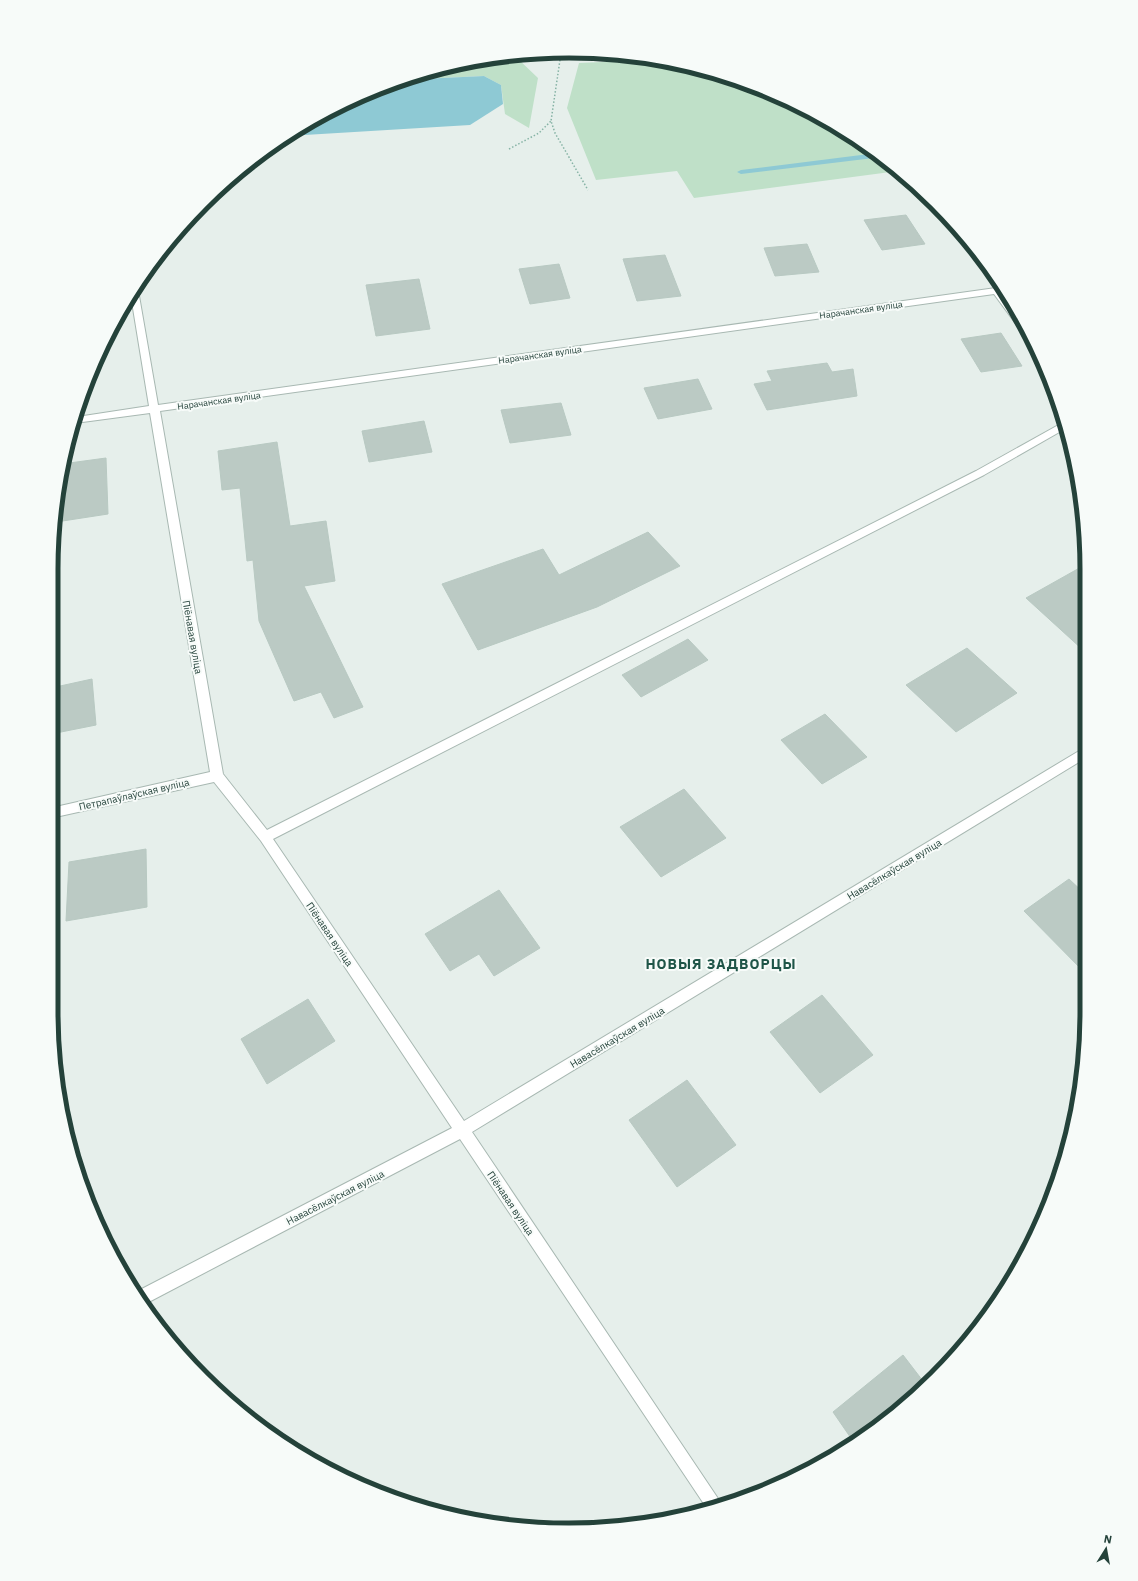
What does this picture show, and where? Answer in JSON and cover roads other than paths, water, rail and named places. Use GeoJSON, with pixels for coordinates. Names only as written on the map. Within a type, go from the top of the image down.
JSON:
{"type":"FeatureCollection","features":[{"type":"Feature","properties":{"kind":"street","name":"Нарачанская вуліца"},"geometry":{"type":"LineString","coordinates":[[81,419],[997,290]]}},
{"type":"Feature","properties":{"kind":"street","name":"Піёнавая вуліца"},"geometry":{"type":"LineString","coordinates":[[135,298],[217,776],[265,836],[712,1502]]}},
{"type":"Feature","properties":{"kind":"street"},"geometry":{"type":"LineString","coordinates":[[265,836],[959,483],[1060,427]]}},
{"type":"Feature","properties":{"kind":"street","name":"Навасёлкаўская вуліца"},"geometry":{"type":"LineString","coordinates":[[144,1296],[462,1130],[1080,755]]}},
{"type":"Feature","properties":{"kind":"street","name":"Петрапаўлаўская вуліца"},"geometry":{"type":"LineString","coordinates":[[58,811],[217,776]]}},
{"type":"Feature","properties":{"kind":"water"},"geometry":{"type":"Polygon","coordinates":[[[484,76],[501,85],[503,104],[470,125],[299,135],[314,126],[373,97],[425,79],[484,76]]]}},
{"type":"Feature","properties":{"kind":"waterway"},"geometry":{"type":"LineString","coordinates":[[741,172],[870,156]]}},
{"type":"Feature","properties":{"kind":"district","name":"НОВЫЯ ЗАДВОРЦЫ"},"geometry":{"type":"Point","coordinates":[721,964]}}]}
